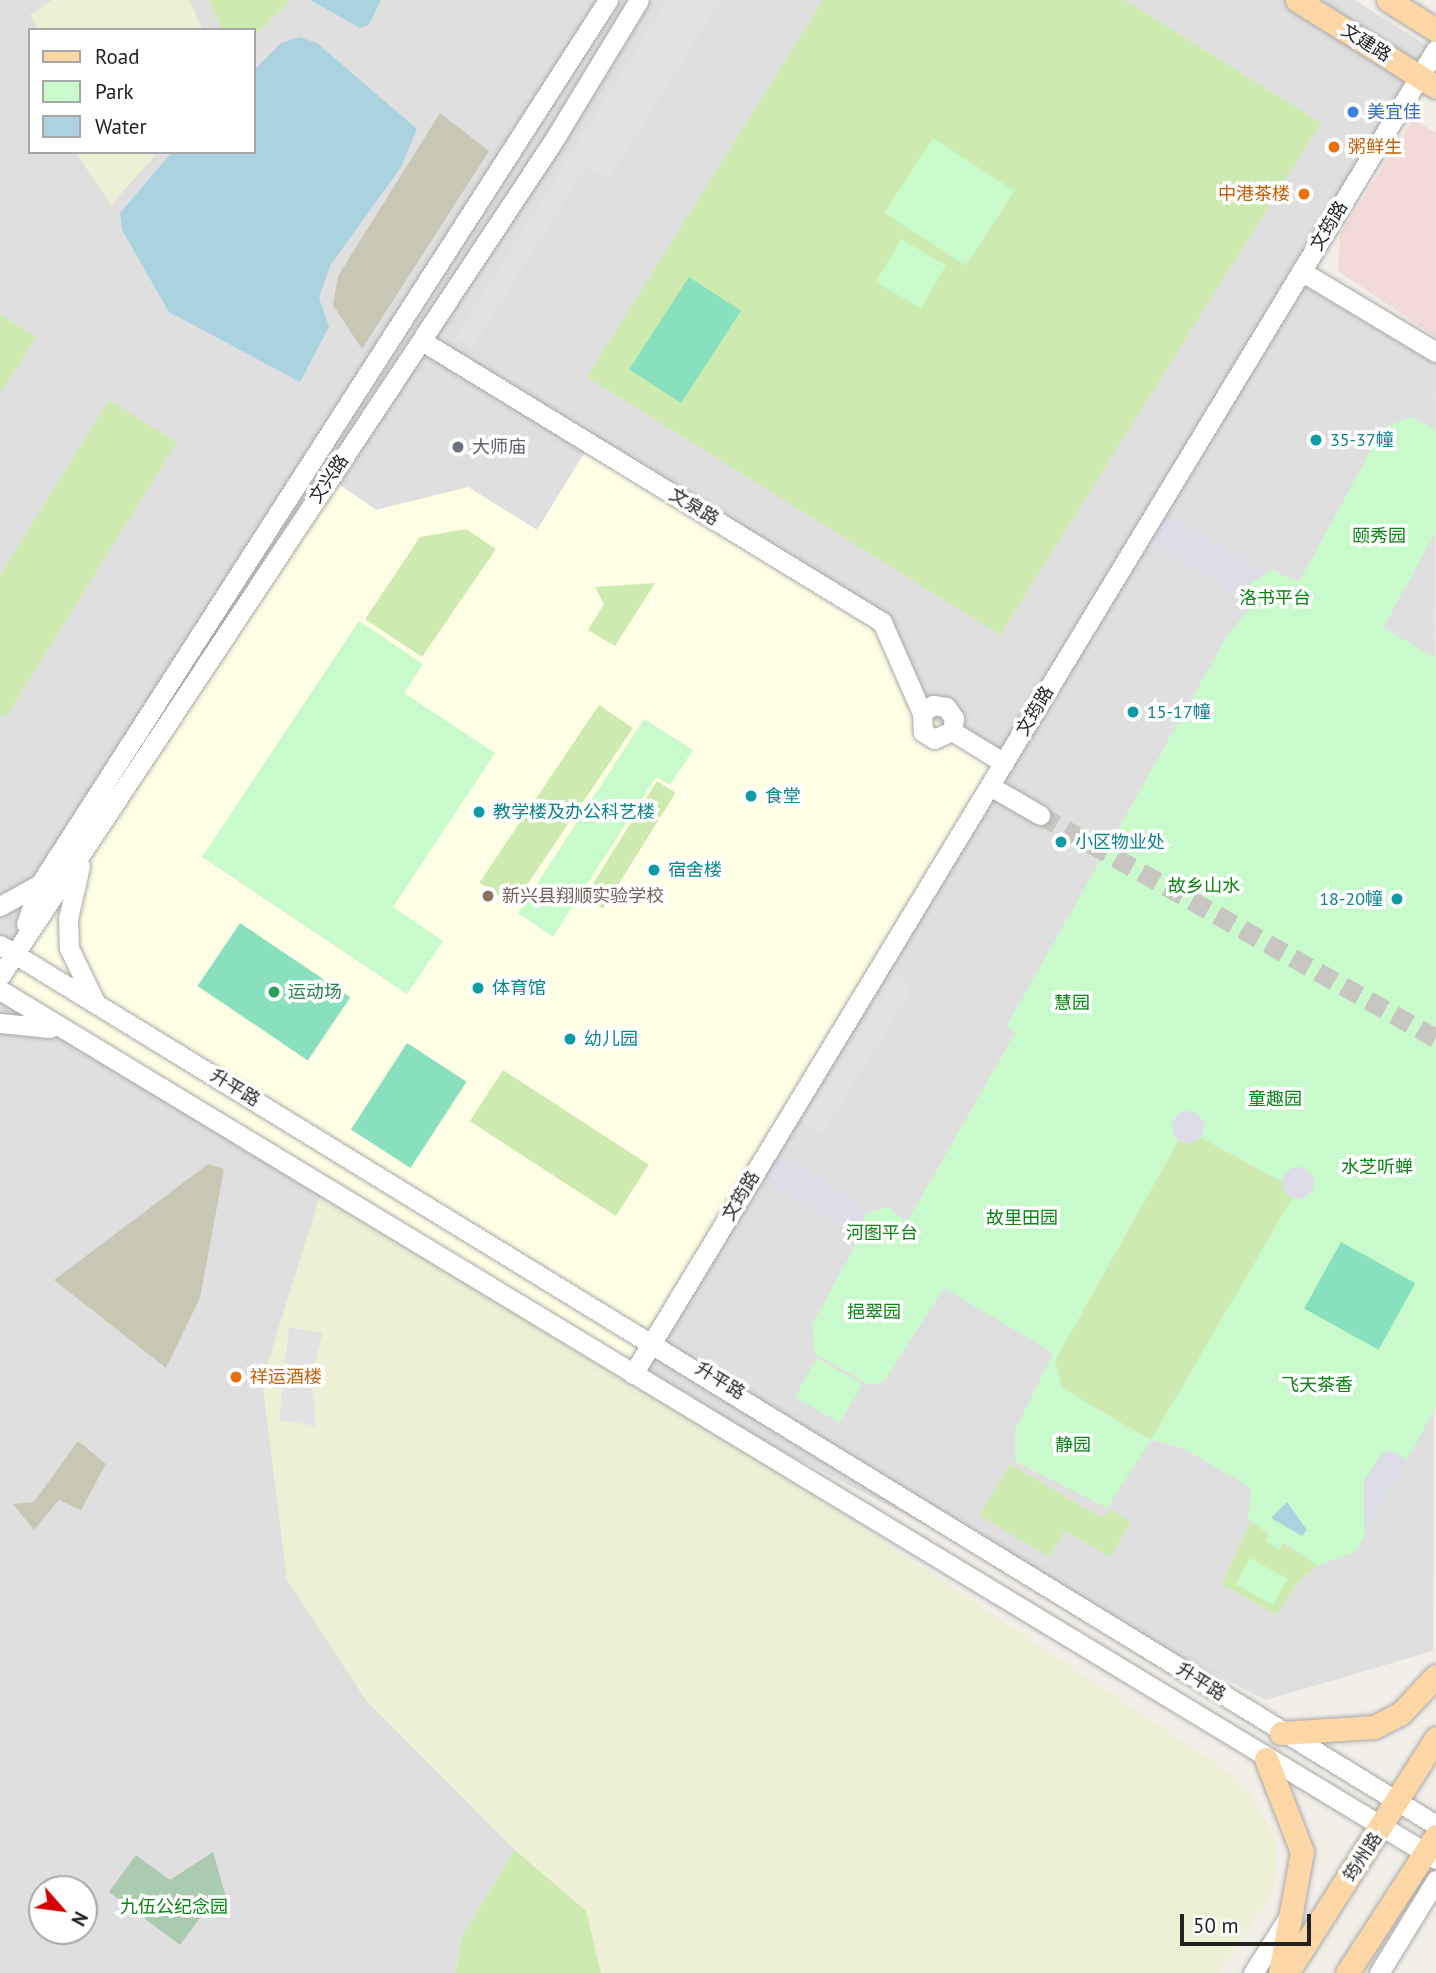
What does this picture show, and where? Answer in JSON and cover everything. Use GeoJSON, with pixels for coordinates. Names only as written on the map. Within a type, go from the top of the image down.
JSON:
{"type":"FeatureCollection","features":[{"type":"Feature","properties":{"kind":"main road","name":"文建路"},"geometry":{"type":"LineString","coordinates":[[1297,0],[1428,81]]}},
{"type":"Feature","properties":{"kind":"main road"},"geometry":{"type":"LineString","coordinates":[[1388,0],[1436,30]]}},
{"type":"Feature","properties":{"kind":"main road"},"geometry":{"type":"LineString","coordinates":[[1281,1733],[1374,1727],[1400,1714],[1436,1676]]}},
{"type":"Feature","properties":{"kind":"main road","name":"筠州路"},"geometry":{"type":"LineString","coordinates":[[1287,1973],[1398,1803],[1436,1738]]}},
{"type":"Feature","properties":{"kind":"main road"},"geometry":{"type":"LineString","coordinates":[[1266,1759],[1302,1852],[1280,1973]]}},
{"type":"Feature","properties":{"kind":"main road"},"geometry":{"type":"LineString","coordinates":[[1347,1973],[1433,1849]]}},
{"type":"Feature","properties":{"kind":"street","name":"文兴路"},"geometry":{"type":"LineString","coordinates":[[0,976],[7,950],[40,884],[299,485],[608,0]]}},
{"type":"Feature","properties":{"kind":"street","name":"文兴路"},"geometry":{"type":"LineString","coordinates":[[7,950],[86,847],[422,341],[639,0]]}},
{"type":"Feature","properties":{"kind":"street","name":"文筠路"},"geometry":{"type":"LineString","coordinates":[[633,1374],[1301,271],[1428,81],[1436,49]]}},
{"type":"Feature","properties":{"kind":"street"},"geometry":{"type":"LineString","coordinates":[[1301,271],[1436,352]]}},
{"type":"Feature","properties":{"kind":"street","name":"文泉路"},"geometry":{"type":"LineString","coordinates":[[422,341],[881,622],[922,713],[920,726],[928,737],[941,738],[952,731],[1003,762]]}},
{"type":"Feature","properties":{"kind":"street"},"geometry":{"type":"LineString","coordinates":[[299,485],[317,497]]}},
{"type":"Feature","properties":{"kind":"street"},"geometry":{"type":"LineString","coordinates":[[990,786],[1040,815]]}},
{"type":"Feature","properties":{"kind":"street"},"geometry":{"type":"LineString","coordinates":[[86,847],[68,919],[69,948],[96,1004]]}},
{"type":"Feature","properties":{"kind":"street"},"geometry":{"type":"LineString","coordinates":[[0,906],[40,884]]}},
{"type":"Feature","properties":{"kind":"street","name":"升平路"},"geometry":{"type":"LineString","coordinates":[[7,950],[653,1340],[1281,1733],[1436,1825]]}},
{"type":"Feature","properties":{"kind":"street","name":"升平路"},"geometry":{"type":"LineString","coordinates":[[0,990],[1381,1828],[1433,1849]]}},
{"type":"Feature","properties":{"kind":"street"},"geometry":{"type":"LineString","coordinates":[[0,1023],[17,1020],[69,1032]]}},
{"type":"Feature","properties":{"kind":"street"},"geometry":{"type":"LineString","coordinates":[[1379,1973],[1436,1880]]}},
{"type":"Feature","properties":{"kind":"street"},"geometry":{"type":"LineString","coordinates":[[1253,1973],[1289,1917]]}},
{"type":"Feature","properties":{"kind":"shaded area"},"geometry":{"type":"Polygon","coordinates":[[[0,0],[1355,0],[1435,51],[1302,271],[1436,352],[1433,1651],[1266,1700],[633,1374],[590,444],[537,530],[468,488],[376,510],[330,478],[0,976],[0,0]]]}},
{"type":"Feature","properties":{"kind":"shaded area"},"geometry":{"type":"Polygon","coordinates":[[[52,0],[189,0],[202,28],[38,28],[30,15],[52,0]]]}},
{"type":"Feature","properties":{"kind":"shaded area"},"geometry":{"type":"Polygon","coordinates":[[[667,0],[721,0],[609,179],[587,166],[473,347],[456,337],[667,0]]]}},
{"type":"Feature","properties":{"kind":"shaded area"},"geometry":{"type":"Polygon","coordinates":[[[440,113],[489,151],[362,349],[333,305],[338,276],[440,113]]]}},
{"type":"Feature","properties":{"kind":"shaded area"},"geometry":{"type":"Polygon","coordinates":[[[1413,119],[1436,133],[1436,337],[1338,271],[1340,234],[1413,119]]]}},
{"type":"Feature","properties":{"kind":"shaded area"},"geometry":{"type":"Polygon","coordinates":[[[76,154],[156,154],[111,205],[76,154]]]}},
{"type":"Feature","properties":{"kind":"shaded area","name":"新兴县翔顺实验学校"},"geometry":{"type":"Polygon","coordinates":[[[590,444],[882,622],[922,713],[1004,763],[633,1374],[0,990],[330,478],[376,510],[468,487],[537,530],[590,444]]]}},
{"type":"Feature","properties":{"kind":"shaded area"},"geometry":{"type":"Polygon","coordinates":[[[1157,509],[1264,572],[1251,584],[1247,600],[1140,538],[1157,509]]]}},
{"type":"Feature","properties":{"kind":"shaded area"},"geometry":{"type":"Polygon","coordinates":[[[894,971],[906,979],[910,993],[822,1135],[801,1122],[894,971]]]}},
{"type":"Feature","properties":{"kind":"shaded area"},"geometry":{"type":"Polygon","coordinates":[[[0,990],[323,1186],[365,1699],[515,1850],[462,1936],[455,1973],[0,1973],[0,990]]]}},
{"type":"Feature","properties":{"kind":"shaded area"},"geometry":{"type":"Polygon","coordinates":[[[1188,1111],[1199,1116],[1204,1127],[1199,1138],[1188,1143],[1177,1138],[1172,1127],[1177,1116],[1188,1111]]]}},
{"type":"Feature","properties":{"kind":"shaded area"},"geometry":{"type":"Polygon","coordinates":[[[770,1147],[868,1210],[855,1234],[754,1174],[770,1147]]]}},
{"type":"Feature","properties":{"kind":"shaded area"},"geometry":{"type":"Polygon","coordinates":[[[208,1164],[224,1169],[200,1298],[166,1368],[54,1280],[208,1164]]]}},
{"type":"Feature","properties":{"kind":"shaded area"},"geometry":{"type":"Polygon","coordinates":[[[1298,1167],[1309,1172],[1314,1183],[1309,1194],[1298,1199],[1287,1194],[1282,1183],[1287,1172],[1298,1167]]]}},
{"type":"Feature","properties":{"kind":"shaded area"},"geometry":{"type":"Polygon","coordinates":[[[323,1186],[633,1374],[1227,1771],[1250,1793],[1276,1840],[1276,1871],[1271,1895],[1219,1973],[601,1973],[585,1911],[515,1850],[365,1699],[287,1580],[262,1381],[323,1186]]]}},
{"type":"Feature","properties":{"kind":"shaded area"},"geometry":{"type":"Polygon","coordinates":[[[289,1327],[323,1333],[311,1378],[316,1426],[279,1420],[289,1327]]]}},
{"type":"Feature","properties":{"kind":"shaded area"},"geometry":{"type":"Polygon","coordinates":[[[78,1441],[106,1464],[81,1510],[59,1500],[34,1530],[13,1504],[34,1502],[78,1441]]]}},
{"type":"Feature","properties":{"kind":"shaded area"},"geometry":{"type":"Polygon","coordinates":[[[1392,1451],[1407,1459],[1364,1535],[1364,1481],[1382,1452],[1392,1451]]]}},
{"type":"Feature","properties":{"kind":"green space"},"geometry":{"type":"Polygon","coordinates":[[[209,0],[291,0],[256,34],[256,28],[221,28],[209,0]]]}},
{"type":"Feature","properties":{"kind":"green space"},"geometry":{"type":"Polygon","coordinates":[[[823,0],[1125,0],[1321,123],[1000,635],[587,377],[823,0]]]}},
{"type":"Feature","properties":{"kind":"green space"},"geometry":{"type":"Polygon","coordinates":[[[933,138],[1014,191],[966,265],[885,213],[933,138]]]}},
{"type":"Feature","properties":{"kind":"green space"},"geometry":{"type":"Polygon","coordinates":[[[901,239],[946,265],[921,308],[876,282],[901,239]]]}},
{"type":"Feature","properties":{"kind":"green space"},"geometry":{"type":"Polygon","coordinates":[[[689,277],[741,311],[681,403],[629,369],[689,277]]]}},
{"type":"Feature","properties":{"kind":"green space"},"geometry":{"type":"Polygon","coordinates":[[[0,314],[36,337],[0,394],[0,314]]]}},
{"type":"Feature","properties":{"kind":"green space"},"geometry":{"type":"Polygon","coordinates":[[[109,400],[177,442],[6,717],[0,713],[0,575],[109,400]]]}},
{"type":"Feature","properties":{"kind":"green space"},"geometry":{"type":"Polygon","coordinates":[[[1411,417],[1436,430],[1436,531],[1383,628],[1436,658],[1436,1407],[1356,1551],[1318,1566],[1284,1542],[1279,1549],[1265,1541],[1269,1534],[1248,1519],[1251,1488],[1183,1448],[1151,1440],[1107,1508],[1015,1461],[1015,1430],[1053,1353],[944,1288],[884,1382],[869,1385],[815,1354],[812,1325],[857,1242],[864,1214],[888,1207],[907,1222],[1015,1033],[1006,1027],[1230,631],[1249,610],[1251,584],[1272,570],[1299,582],[1383,428],[1411,417]],[[1185,1129],[1055,1361],[1062,1388],[1151,1440],[1297,1190],[1185,1129]]]}},
{"type":"Feature","properties":{"kind":"green space"},"geometry":{"type":"Polygon","coordinates":[[[466,529],[496,549],[422,657],[365,619],[420,537],[466,529]]]}},
{"type":"Feature","properties":{"kind":"green space"},"geometry":{"type":"Polygon","coordinates":[[[655,583],[615,646],[588,630],[604,604],[595,587],[655,583]]]}},
{"type":"Feature","properties":{"kind":"green space"},"geometry":{"type":"Polygon","coordinates":[[[359,621],[423,664],[404,693],[495,753],[393,907],[443,941],[407,994],[202,857],[359,621]]]}},
{"type":"Feature","properties":{"kind":"green space"},"geometry":{"type":"Polygon","coordinates":[[[599,705],[633,728],[513,905],[479,882],[599,705]]]}},
{"type":"Feature","properties":{"kind":"green space"},"geometry":{"type":"Polygon","coordinates":[[[644,719],[693,750],[670,785],[656,777],[553,937],[518,913],[644,719]]]}},
{"type":"Feature","properties":{"kind":"green space"},"geometry":{"type":"Polygon","coordinates":[[[657,781],[676,793],[603,909],[584,897],[657,781]]]}},
{"type":"Feature","properties":{"kind":"green space","name":"运动场"},"geometry":{"type":"Polygon","coordinates":[[[240,923],[350,997],[308,1060],[198,986],[240,923]]]}},
{"type":"Feature","properties":{"kind":"green space"},"geometry":{"type":"Polygon","coordinates":[[[407,1043],[467,1082],[410,1168],[351,1129],[407,1043]]]}},
{"type":"Feature","properties":{"kind":"green space"},"geometry":{"type":"Polygon","coordinates":[[[503,1070],[649,1165],[616,1216],[470,1121],[503,1070]]]}},
{"type":"Feature","properties":{"kind":"green space"},"geometry":{"type":"Polygon","coordinates":[[[1185,1129],[1297,1190],[1151,1440],[1062,1388],[1055,1361],[1185,1129]]]}},
{"type":"Feature","properties":{"kind":"green space"},"geometry":{"type":"Polygon","coordinates":[[[1341,1242],[1415,1283],[1378,1350],[1304,1308],[1341,1242]]]}},
{"type":"Feature","properties":{"kind":"green space"},"geometry":{"type":"Polygon","coordinates":[[[817,1358],[862,1384],[840,1423],[794,1397],[817,1358]]]}},
{"type":"Feature","properties":{"kind":"green space"},"geometry":{"type":"Polygon","coordinates":[[[1010,1464],[1100,1517],[1111,1510],[1131,1522],[1110,1557],[1065,1531],[1049,1557],[979,1515],[1010,1464]]]}},
{"type":"Feature","properties":{"kind":"green space"},"geometry":{"type":"Polygon","coordinates":[[[1250,1522],[1318,1566],[1300,1580],[1276,1615],[1222,1584],[1250,1522]]]}},
{"type":"Feature","properties":{"kind":"green space"},"geometry":{"type":"Polygon","coordinates":[[[1250,1558],[1288,1579],[1273,1605],[1235,1584],[1250,1558]]]}},
{"type":"Feature","properties":{"kind":"green space"},"geometry":{"type":"Polygon","coordinates":[[[515,1850],[586,1911],[601,1973],[455,1973],[462,1936],[515,1850]]]}},
{"type":"Feature","properties":{"kind":"green space","name":"九伍公纪念园"},"geometry":{"type":"Polygon","coordinates":[[[213,1852],[227,1901],[208,1907],[180,1945],[109,1892],[136,1855],[170,1880],[213,1852]]]}},
{"type":"Feature","properties":{"kind":"water"},"geometry":{"type":"Polygon","coordinates":[[[310,0],[381,0],[369,25],[360,28],[310,0]]]}},
{"type":"Feature","properties":{"kind":"water"},"geometry":{"type":"Polygon","coordinates":[[[299,37],[317,43],[417,129],[401,167],[330,266],[319,298],[329,327],[300,382],[169,312],[122,230],[120,213],[170,154],[256,154],[256,68],[281,43],[299,37]]]}},
{"type":"Feature","properties":{"kind":"water"},"geometry":{"type":"Polygon","coordinates":[[[1287,1502],[1307,1530],[1302,1536],[1271,1518],[1287,1502]]]}},
{"type":"Feature","properties":{"kind":"tunnel"},"geometry":{"type":"LineString","coordinates":[[1040,815],[1436,1038]]}},
{"type":"Feature","properties":{"kind":"place","name":"美宜佳"},"geometry":{"type":"Point","coordinates":[1353,112]}},
{"type":"Feature","properties":{"kind":"place","name":"粥鲜生"},"geometry":{"type":"Point","coordinates":[1334,147]}},
{"type":"Feature","properties":{"kind":"place","name":"中港茶楼"},"geometry":{"type":"Point","coordinates":[1304,194]}},
{"type":"Feature","properties":{"kind":"place","name":"35-37幢"},"geometry":{"type":"Point","coordinates":[1316,440]}},
{"type":"Feature","properties":{"kind":"place","name":"大师庙"},"geometry":{"type":"Point","coordinates":[458,447]}},
{"type":"Feature","properties":{"kind":"place","name":"15-17幢"},"geometry":{"type":"Point","coordinates":[1133,712]}},
{"type":"Feature","properties":{"kind":"place","name":"食堂"},"geometry":{"type":"Point","coordinates":[751,796]}},
{"type":"Feature","properties":{"kind":"place","name":"教学楼及办公科艺楼"},"geometry":{"type":"Point","coordinates":[479,812]}},
{"type":"Feature","properties":{"kind":"place","name":"小区物业处"},"geometry":{"type":"Point","coordinates":[1061,842]}},
{"type":"Feature","properties":{"kind":"place","name":"宿舍楼"},"geometry":{"type":"Point","coordinates":[654,870]}},
{"type":"Feature","properties":{"kind":"place","name":"新兴县翔顺实验学校"},"geometry":{"type":"Point","coordinates":[488,896]}},
{"type":"Feature","properties":{"kind":"place","name":"18-20幢"},"geometry":{"type":"Point","coordinates":[1397,899]}},
{"type":"Feature","properties":{"kind":"place","name":"体育馆"},"geometry":{"type":"Point","coordinates":[478,988]}},
{"type":"Feature","properties":{"kind":"place","name":"运动场"},"geometry":{"type":"Point","coordinates":[274,992]}},
{"type":"Feature","properties":{"kind":"place","name":"幼儿园"},"geometry":{"type":"Point","coordinates":[570,1039]}},
{"type":"Feature","properties":{"kind":"place","name":"祥运酒楼"},"geometry":{"type":"Point","coordinates":[236,1377]}},
{"type":"Feature","properties":{"kind":"park label","name":"颐秀园"},"geometry":{"type":"Point","coordinates":[1379,536]}},
{"type":"Feature","properties":{"kind":"park label","name":"洛书平台"},"geometry":{"type":"Point","coordinates":[1275,598]}},
{"type":"Feature","properties":{"kind":"park label","name":"故乡山水"},"geometry":{"type":"Point","coordinates":[1204,886]}},
{"type":"Feature","properties":{"kind":"park label","name":"慧园"},"geometry":{"type":"Point","coordinates":[1072,1003]}},
{"type":"Feature","properties":{"kind":"park label","name":"童趣园"},"geometry":{"type":"Point","coordinates":[1275,1099]}},
{"type":"Feature","properties":{"kind":"park label","name":"水芝听蝉"},"geometry":{"type":"Point","coordinates":[1377,1167]}},
{"type":"Feature","properties":{"kind":"park label","name":"故里田园"},"geometry":{"type":"Point","coordinates":[1022,1218]}},
{"type":"Feature","properties":{"kind":"park label","name":"河图平台"},"geometry":{"type":"Point","coordinates":[882,1233]}},
{"type":"Feature","properties":{"kind":"park label","name":"挹翠园"},"geometry":{"type":"Point","coordinates":[874,1312]}},
{"type":"Feature","properties":{"kind":"park label","name":"飞天茶香"},"geometry":{"type":"Point","coordinates":[1317,1385]}},
{"type":"Feature","properties":{"kind":"park label","name":"静园"},"geometry":{"type":"Point","coordinates":[1073,1445]}}]}
